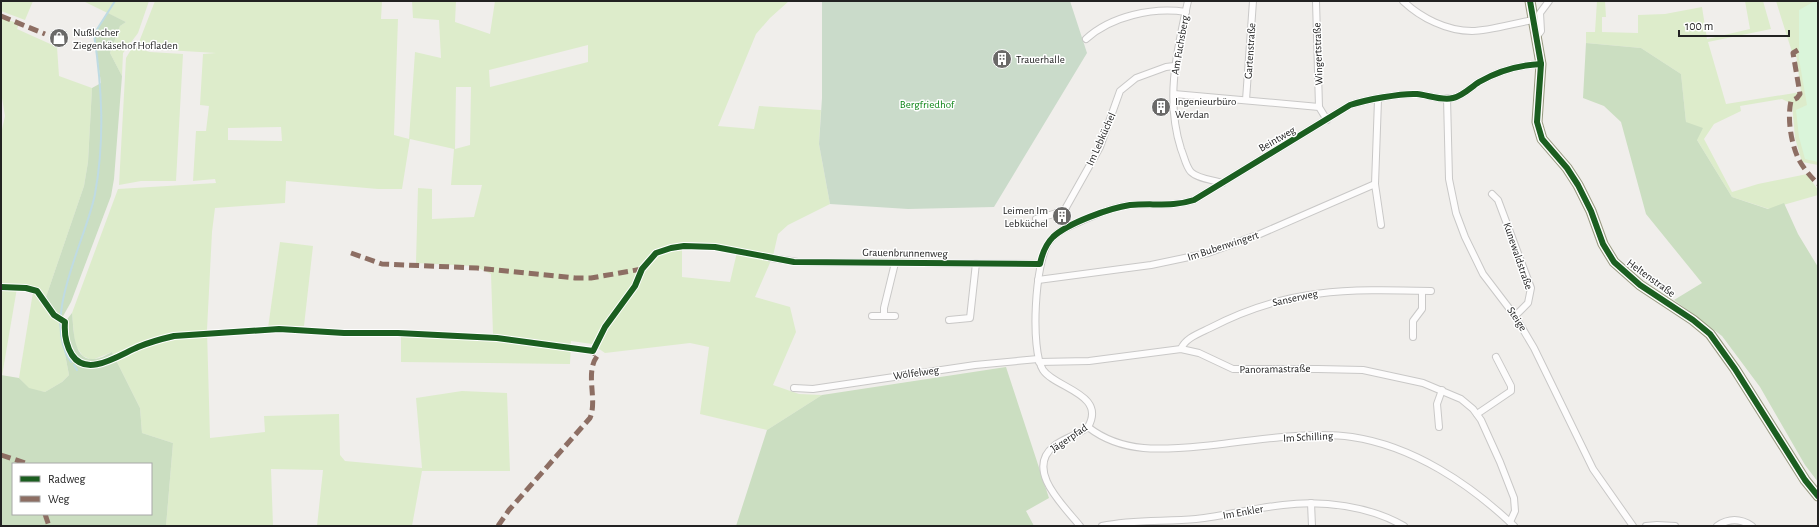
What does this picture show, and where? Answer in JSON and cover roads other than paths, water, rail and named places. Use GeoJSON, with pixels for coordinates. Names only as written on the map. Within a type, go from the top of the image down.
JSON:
{"type":"FeatureCollection","features":[{"type":"Feature","properties":{"kind":"street","name":"Am Fuchsberg"},"geometry":{"type":"LineString","coordinates":[[1188,1],[1174,66],[1175,125],[1189,169],[1196,175],[1223,183]]}},
{"type":"Feature","properties":{"kind":"street","name":"Gartenstraße"},"geometry":{"type":"LineString","coordinates":[[1246,100],[1253,1]]}},
{"type":"Feature","properties":{"kind":"street","name":"Wingertstraße"},"geometry":{"type":"LineString","coordinates":[[1316,1],[1319,107]]}},
{"type":"Feature","properties":{"kind":"street"},"geometry":{"type":"LineString","coordinates":[[1403,1],[1434,21],[1460,29],[1474,31],[1533,20]]}},
{"type":"Feature","properties":{"kind":"street","name":"Heltenstraße"},"geometry":{"type":"LineString","coordinates":[[1530,1],[1541,64],[1537,122],[1540,135],[1549,148],[1567,168],[1578,185],[1608,254],[1619,268],[1693,320],[1710,334],[1735,369],[1802,474],[1818,496]]}},
{"type":"Feature","properties":{"kind":"street"},"geometry":{"type":"LineString","coordinates":[[1536,38],[1541,31],[1540,13],[1549,1]]}},
{"type":"Feature","properties":{"kind":"street"},"geometry":{"type":"LineString","coordinates":[[1086,39],[1106,25],[1129,16],[1169,10],[1186,12]]}},
{"type":"Feature","properties":{"kind":"street","name":"Beintweg"},"geometry":{"type":"LineString","coordinates":[[1038,360],[1036,337],[1040,264],[1049,242],[1064,228],[1097,214],[1121,207],[1187,202],[1201,197],[1350,105],[1412,94],[1447,98],[1458,97],[1483,80],[1506,70],[1521,66],[1541,64]]}},
{"type":"Feature","properties":{"kind":"street","name":"Im Lebküchel"},"geometry":{"type":"LineString","coordinates":[[1036,219],[1062,214],[1064,211],[1102,143],[1122,90],[1136,78],[1166,67],[1174,66]]}},
{"type":"Feature","properties":{"kind":"street"},"geometry":{"type":"LineString","coordinates":[[1174,94],[1319,107],[1327,120]]}},
{"type":"Feature","properties":{"kind":"street","name":"Steige"},"geometry":{"type":"LineString","coordinates":[[1447,98],[1449,173],[1456,213],[1465,237],[1483,274],[1515,316],[1534,348],[1593,469],[1633,526]]}},
{"type":"Feature","properties":{"kind":"street"},"geometry":{"type":"LineString","coordinates":[[1378,100],[1375,184],[1381,224]]}},
{"type":"Feature","properties":{"kind":"street","name":"Im Bubenwingert"},"geometry":{"type":"LineString","coordinates":[[1038,280],[1151,265],[1208,254],[1260,234],[1375,184]]}},
{"type":"Feature","properties":{"kind":"street","name":"Kunewaldstraße"},"geometry":{"type":"LineString","coordinates":[[1492,194],[1498,200],[1531,288],[1528,303],[1515,316]]}},
{"type":"Feature","properties":{"kind":"street","name":"Grauenbrunnenweg"},"geometry":{"type":"LineString","coordinates":[[771,258],[794,262],[1040,264]]}},
{"type":"Feature","properties":{"kind":"street","name":"Grauenbrunnenweg"},"geometry":{"type":"LineString","coordinates":[[884,316],[884,308],[895,263]]}},
{"type":"Feature","properties":{"kind":"street"},"geometry":{"type":"LineString","coordinates":[[949,320],[973,318],[976,263]]}},
{"type":"Feature","properties":{"kind":"street","name":"Sanserweg"},"geometry":{"type":"LineString","coordinates":[[1181,349],[1183,344],[1190,338],[1221,322],[1253,309],[1291,297],[1346,290],[1431,291]]}},
{"type":"Feature","properties":{"kind":"street"},"geometry":{"type":"LineString","coordinates":[[1413,337],[1413,322],[1422,309],[1422,291]]}},
{"type":"Feature","properties":{"kind":"street"},"geometry":{"type":"LineString","coordinates":[[872,316],[895,316]]}},
{"type":"Feature","properties":{"kind":"street","name":"Panoramastraße"},"geometry":{"type":"LineString","coordinates":[[1038,360],[1089,361],[1181,349],[1199,354],[1233,369],[1318,368],[1363,370],[1402,377],[1442,390],[1467,403],[1477,414],[1510,486],[1514,511],[1512,524]]}},
{"type":"Feature","properties":{"kind":"street"},"geometry":{"type":"LineString","coordinates":[[1477,414],[1511,391],[1511,386],[1496,357]]}},
{"type":"Feature","properties":{"kind":"street","name":"Wölfelweg"},"geometry":{"type":"LineString","coordinates":[[794,388],[813,388],[962,367],[1038,360]]}},
{"type":"Feature","properties":{"kind":"street","name":"Jägerpfad"},"geometry":{"type":"LineString","coordinates":[[1038,360],[1049,377],[1080,394],[1088,402],[1092,413],[1088,427],[1054,446],[1048,452],[1043,463],[1044,475],[1051,490],[1080,526]]}},
{"type":"Feature","properties":{"kind":"street"},"geometry":{"type":"LineString","coordinates":[[1439,427],[1437,404],[1442,390]]}},
{"type":"Feature","properties":{"kind":"street","name":"Im Schilling"},"geometry":{"type":"LineString","coordinates":[[1088,427],[1100,436],[1115,442],[1139,448],[1163,450],[1320,436],[1341,436],[1365,440],[1406,452],[1430,464],[1476,494],[1512,524]]}},
{"type":"Feature","properties":{"kind":"street"},"geometry":{"type":"LineString","coordinates":[[1311,503],[1312,526]]}},
{"type":"Feature","properties":{"kind":"street","name":"Im Enkler"},"geometry":{"type":"LineString","coordinates":[[1102,526],[1130,522],[1197,519],[1283,504],[1311,503],[1356,508],[1392,520],[1404,526]]}},
{"type":"Feature","properties":{"kind":"street"},"geometry":{"type":"LineString","coordinates":[[1717,526],[1734,519],[1743,521],[1752,526]]}},
{"type":"Feature","properties":{"kind":"street"},"geometry":{"type":"LineString","coordinates":[[1646,526],[1675,526]]}},
{"type":"Feature","properties":{"kind":"waterway"},"geometry":{"type":"LineString","coordinates":[[71,362],[63,344],[60,324],[63,302],[68,279],[95,194],[100,153],[101,114],[99,74],[94,34],[115,1]]}},
{"type":"Feature","properties":{"kind":"waterway"},"geometry":{"type":"LineString","coordinates":[[74,365],[77,370]]}},
{"type":"Feature","properties":{"kind":"place","name":"Nußlocher Ziegenkäsehof Hofladen"},"geometry":{"type":"Point","coordinates":[59,38]}},
{"type":"Feature","properties":{"kind":"place","name":"Trauerhalle"},"geometry":{"type":"Point","coordinates":[1002,59]}},
{"type":"Feature","properties":{"kind":"place","name":"Ingenieurbüro Werdan"},"geometry":{"type":"Point","coordinates":[1161,107]}},
{"type":"Feature","properties":{"kind":"place","name":"Leimen Im Lebküchel"},"geometry":{"type":"Point","coordinates":[1062,216]}},
{"type":"Feature","properties":{"kind":"park label","name":"Bergfriedhof"},"geometry":{"type":"Point","coordinates":[927,104]}}]}
